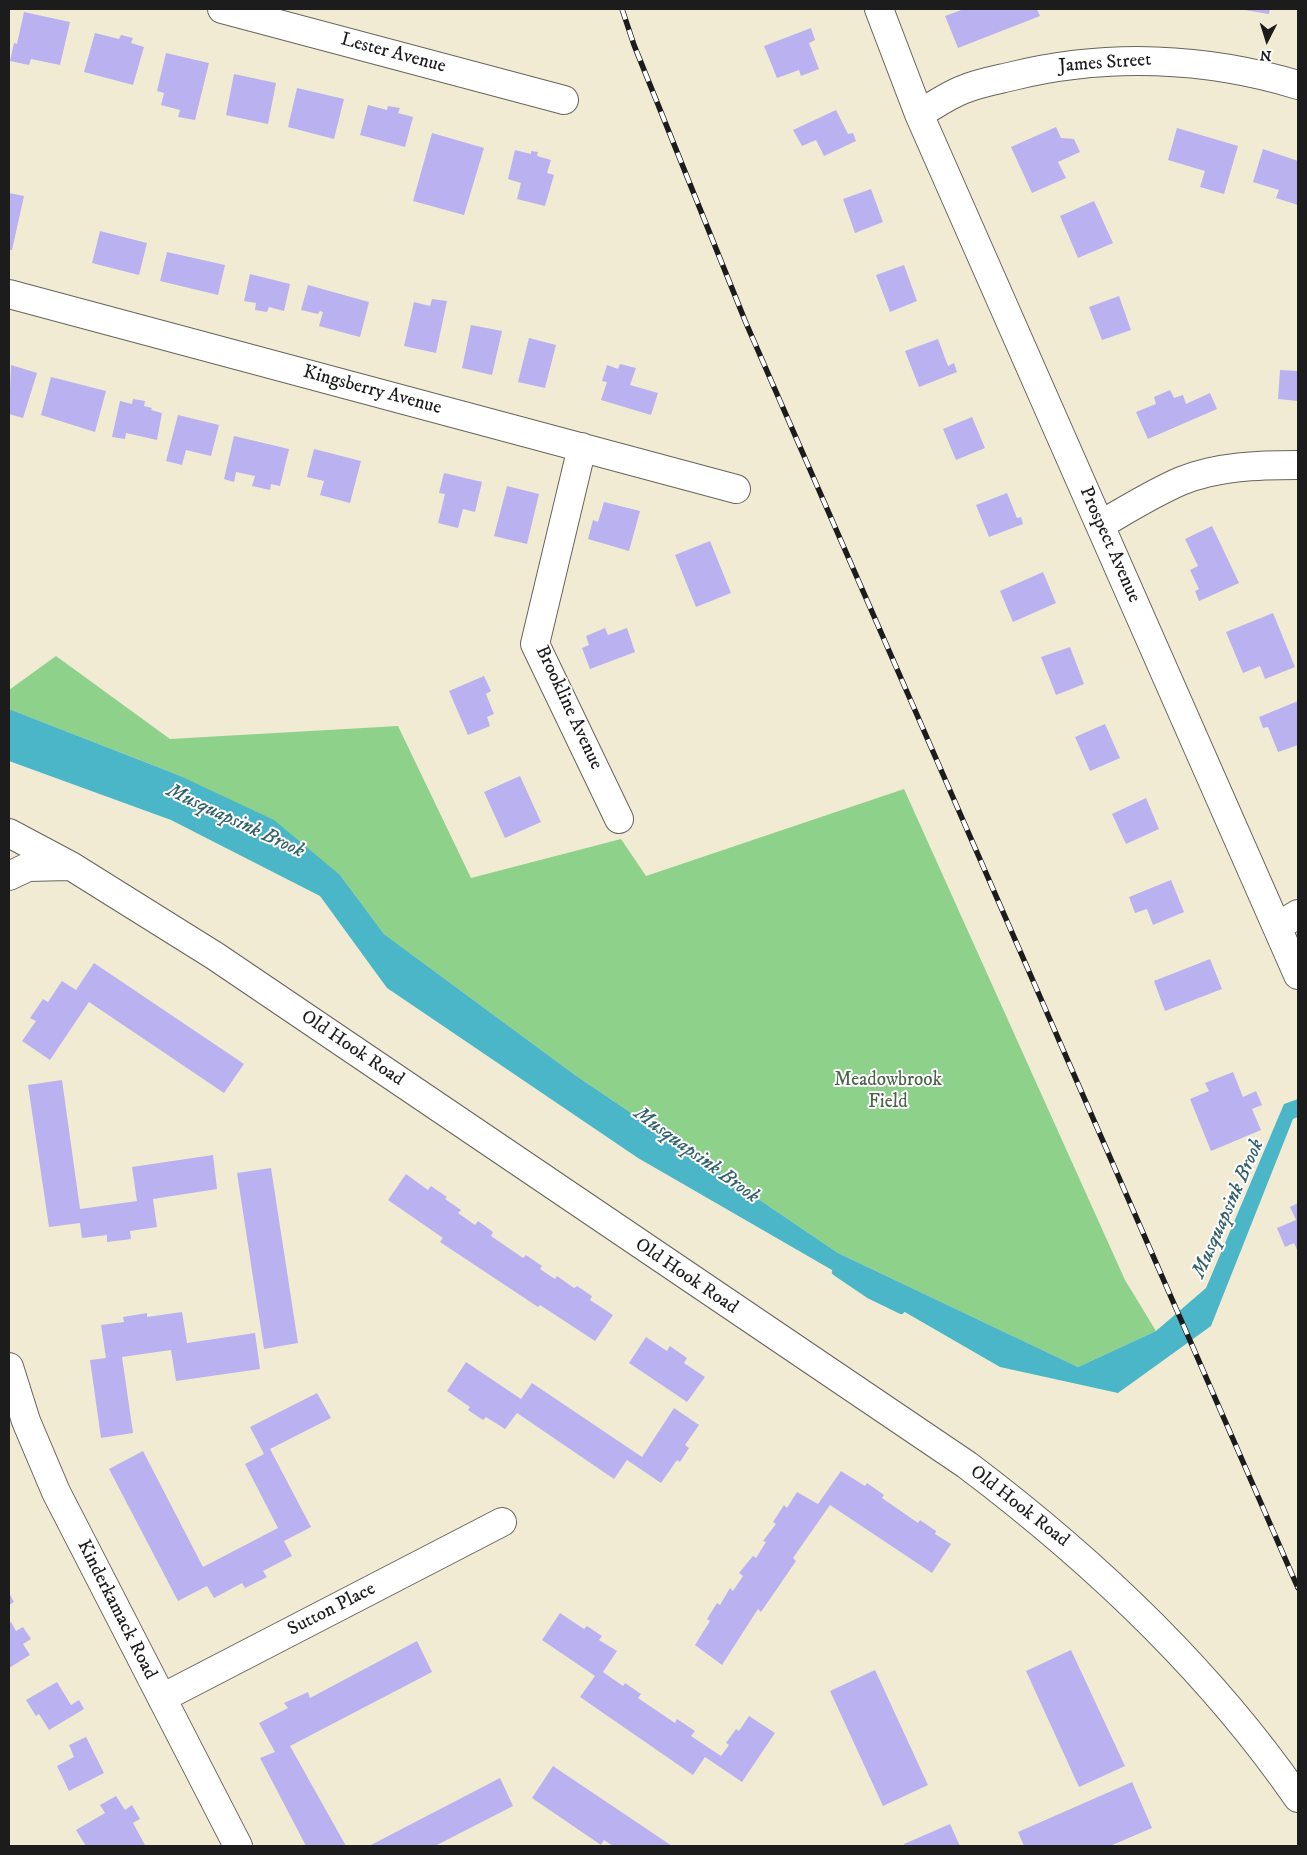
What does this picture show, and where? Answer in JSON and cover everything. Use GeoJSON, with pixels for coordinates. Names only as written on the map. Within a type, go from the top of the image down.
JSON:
{"type":"FeatureCollection","features":[{"type":"Feature","properties":{"kind":"street","name":"Lester Avenue"},"geometry":{"type":"LineString","coordinates":[[222,9],[564,100]]}},
{"type":"Feature","properties":{"kind":"street","name":"Prospect Avenue"},"geometry":{"type":"LineString","coordinates":[[879,9],[919,114],[1100,526],[1288,921],[1298,975]]}},
{"type":"Feature","properties":{"kind":"street","name":"James Street"},"geometry":{"type":"LineString","coordinates":[[919,114],[962,90],[982,83],[1036,70],[1101,61],[1157,60],[1223,67],[1298,85]]}},
{"type":"Feature","properties":{"kind":"street","name":"Kingsberry Avenue"},"geometry":{"type":"LineString","coordinates":[[9,294],[736,489]]}},
{"type":"Feature","properties":{"kind":"street","name":"Brookline Avenue"},"geometry":{"type":"LineString","coordinates":[[582,447],[535,644],[619,819]]}},
{"type":"Feature","properties":{"kind":"street"},"geometry":{"type":"LineString","coordinates":[[1100,526],[1150,496],[1182,481],[1217,470],[1259,465],[1298,465]]}},
{"type":"Feature","properties":{"kind":"street","name":"Old Hook Road"},"geometry":{"type":"LineString","coordinates":[[9,833],[71,866],[215,956],[967,1465],[1026,1509],[1100,1573],[1170,1642],[1235,1715],[1298,1798]]}},
{"type":"Feature","properties":{"kind":"street"},"geometry":{"type":"LineString","coordinates":[[9,876],[28,867],[71,866]]}},
{"type":"Feature","properties":{"kind":"street","name":"Kinderkamack Road"},"geometry":{"type":"LineString","coordinates":[[9,1367],[17,1422],[56,1492],[162,1698],[231,1844]]}},
{"type":"Feature","properties":{"kind":"street","name":"Sutton Place"},"geometry":{"type":"LineString","coordinates":[[162,1698],[502,1522]]}},
{"type":"Feature","properties":{"kind":"green space","name":"Meadowbrook Field"},"geometry":{"type":"Polygon","coordinates":[[[56,656],[170,739],[398,726],[471,878],[621,839],[646,876],[904,789],[1125,1280],[1156,1331],[1078,1367],[838,1253],[575,1075],[384,934],[340,875],[178,775],[9,709],[9,690],[56,656]]]}},
{"type":"Feature","properties":{"kind":"water"},"geometry":{"type":"Polygon","coordinates":[[[9,709],[178,775],[274,820],[340,875],[384,934],[575,1075],[838,1253],[1078,1367],[1156,1331],[1206,1288],[1284,1104],[1298,1099],[1298,1117],[1293,1119],[1211,1326],[1118,1393],[1000,1367],[638,1158],[387,988],[320,896],[171,820],[9,761],[9,709]]]}},
{"type":"Feature","properties":{"kind":"building"},"geometry":{"type":"Polygon","coordinates":[[[964,9],[1037,9],[1040,16],[958,48],[945,16],[964,9]]]}},
{"type":"Feature","properties":{"kind":"building"},"geometry":{"type":"Polygon","coordinates":[[[1238,9],[1270,9],[1269,14],[1238,9]]]}},
{"type":"Feature","properties":{"kind":"building"},"geometry":{"type":"Polygon","coordinates":[[[24,12],[70,22],[60,65],[31,59],[29,65],[10,61],[14,43],[17,44],[24,12]]]}},
{"type":"Feature","properties":{"kind":"building"},"geometry":{"type":"Polygon","coordinates":[[[811,28],[815,40],[809,43],[819,69],[801,76],[799,70],[777,78],[764,46],[811,28]]]}},
{"type":"Feature","properties":{"kind":"building"},"geometry":{"type":"Polygon","coordinates":[[[95,33],[119,39],[121,35],[133,38],[131,43],[144,47],[133,85],[84,72],[95,33]]]}},
{"type":"Feature","properties":{"kind":"building"},"geometry":{"type":"Polygon","coordinates":[[[166,53],[209,63],[195,120],[178,117],[180,110],[161,105],[164,93],[157,91],[166,53]]]}},
{"type":"Feature","properties":{"kind":"building"},"geometry":{"type":"Polygon","coordinates":[[[234,74],[276,83],[268,124],[226,115],[234,74]]]}},
{"type":"Feature","properties":{"kind":"building"},"geometry":{"type":"Polygon","coordinates":[[[297,88],[344,99],[334,139],[288,127],[297,88]]]}},
{"type":"Feature","properties":{"kind":"building"},"geometry":{"type":"Polygon","coordinates":[[[368,105],[387,110],[388,106],[400,108],[398,113],[413,117],[405,147],[360,135],[368,105]]]}},
{"type":"Feature","properties":{"kind":"building"},"geometry":{"type":"Polygon","coordinates":[[[836,110],[848,134],[853,133],[856,141],[824,156],[816,140],[802,146],[793,130],[836,110]]]}},
{"type":"Feature","properties":{"kind":"building"},"geometry":{"type":"Polygon","coordinates":[[[1056,127],[1061,138],[1074,139],[1080,152],[1058,162],[1066,178],[1032,193],[1011,147],[1056,127]]]}},
{"type":"Feature","properties":{"kind":"building"},"geometry":{"type":"Polygon","coordinates":[[[1177,128],[1238,146],[1224,194],[1200,187],[1205,171],[1168,160],[1177,128]]]}},
{"type":"Feature","properties":{"kind":"building"},"geometry":{"type":"Polygon","coordinates":[[[432,133],[484,148],[464,215],[413,201],[432,133]]]}},
{"type":"Feature","properties":{"kind":"building"},"geometry":{"type":"Polygon","coordinates":[[[1263,149],[1298,161],[1298,205],[1276,198],[1279,190],[1253,182],[1263,149]]]}},
{"type":"Feature","properties":{"kind":"building"},"geometry":{"type":"Polygon","coordinates":[[[515,150],[531,154],[531,151],[538,152],[537,156],[551,160],[547,173],[554,175],[545,206],[517,199],[521,183],[508,179],[515,150]]]}},
{"type":"Feature","properties":{"kind":"building"},"geometry":{"type":"Polygon","coordinates":[[[871,189],[883,222],[855,233],[843,199],[871,189]]]}},
{"type":"Feature","properties":{"kind":"building"},"geometry":{"type":"Polygon","coordinates":[[[9,193],[24,196],[12,250],[9,250],[9,193]]]}},
{"type":"Feature","properties":{"kind":"building"},"geometry":{"type":"Polygon","coordinates":[[[1094,201],[1113,243],[1078,258],[1060,216],[1094,201]]]}},
{"type":"Feature","properties":{"kind":"building"},"geometry":{"type":"Polygon","coordinates":[[[100,231],[147,243],[139,275],[92,263],[100,231]]]}},
{"type":"Feature","properties":{"kind":"building"},"geometry":{"type":"Polygon","coordinates":[[[167,252],[225,265],[218,295],[160,281],[167,252]]]}},
{"type":"Feature","properties":{"kind":"building"},"geometry":{"type":"Polygon","coordinates":[[[904,265],[917,301],[890,312],[876,275],[904,265]]]}},
{"type":"Feature","properties":{"kind":"building"},"geometry":{"type":"Polygon","coordinates":[[[250,274],[290,284],[284,311],[269,307],[267,312],[255,310],[256,303],[244,301],[250,274]]]}},
{"type":"Feature","properties":{"kind":"building"},"geometry":{"type":"Polygon","coordinates":[[[308,285],[369,302],[360,337],[319,326],[323,312],[320,311],[318,314],[301,310],[308,285]]]}},
{"type":"Feature","properties":{"kind":"building"},"geometry":{"type":"Polygon","coordinates":[[[1119,296],[1131,330],[1102,340],[1089,307],[1119,296]]]}},
{"type":"Feature","properties":{"kind":"building"},"geometry":{"type":"Polygon","coordinates":[[[432,299],[447,301],[436,353],[404,346],[414,302],[430,306],[432,299]]]}},
{"type":"Feature","properties":{"kind":"building"},"geometry":{"type":"Polygon","coordinates":[[[471,325],[502,331],[492,375],[462,368],[471,325]]]}},
{"type":"Feature","properties":{"kind":"building"},"geometry":{"type":"Polygon","coordinates":[[[529,338],[556,345],[545,388],[518,382],[529,338]]]}},
{"type":"Feature","properties":{"kind":"building"},"geometry":{"type":"Polygon","coordinates":[[[938,339],[948,366],[954,363],[957,372],[919,387],[905,351],[938,339]]]}},
{"type":"Feature","properties":{"kind":"building"},"geometry":{"type":"Polygon","coordinates":[[[620,364],[636,368],[630,385],[658,393],[651,415],[601,400],[607,382],[602,381],[607,365],[618,369],[620,364]]]}},
{"type":"Feature","properties":{"kind":"building"},"geometry":{"type":"Polygon","coordinates":[[[11,365],[37,373],[23,418],[9,414],[11,365]]]}},
{"type":"Feature","properties":{"kind":"building"},"geometry":{"type":"Polygon","coordinates":[[[1280,370],[1298,371],[1298,401],[1278,399],[1280,370]]]}},
{"type":"Feature","properties":{"kind":"building"},"geometry":{"type":"Polygon","coordinates":[[[51,377],[106,391],[95,432],[41,415],[51,377]]]}},
{"type":"Feature","properties":{"kind":"building"},"geometry":{"type":"Polygon","coordinates":[[[1170,390],[1174,398],[1183,395],[1186,404],[1210,393],[1217,409],[1148,439],[1136,412],[1156,404],[1154,397],[1170,390]]]}},
{"type":"Feature","properties":{"kind":"building"},"geometry":{"type":"Polygon","coordinates":[[[133,399],[145,401],[144,406],[162,413],[157,440],[126,433],[125,439],[112,437],[120,401],[132,404],[133,399]]]}},
{"type":"Feature","properties":{"kind":"building"},"geometry":{"type":"Polygon","coordinates":[[[178,415],[219,425],[211,456],[186,450],[182,465],[166,461],[178,415]]]}},
{"type":"Feature","properties":{"kind":"building"},"geometry":{"type":"Polygon","coordinates":[[[972,417],[985,448],[956,460],[943,429],[972,417]]]}},
{"type":"Feature","properties":{"kind":"building"},"geometry":{"type":"Polygon","coordinates":[[[234,436],[289,449],[280,486],[271,484],[270,490],[252,486],[255,476],[236,472],[234,482],[224,479],[234,436]]]}},
{"type":"Feature","properties":{"kind":"building"},"geometry":{"type":"Polygon","coordinates":[[[314,449],[361,461],[350,503],[320,495],[324,481],[307,477],[314,449]]]}},
{"type":"Feature","properties":{"kind":"building"},"geometry":{"type":"Polygon","coordinates":[[[444,473],[482,482],[475,512],[463,509],[458,528],[438,523],[445,494],[439,493],[444,473]]]}},
{"type":"Feature","properties":{"kind":"building"},"geometry":{"type":"Polygon","coordinates":[[[507,486],[539,494],[527,544],[494,536],[507,486]]]}},
{"type":"Feature","properties":{"kind":"building"},"geometry":{"type":"Polygon","coordinates":[[[1007,493],[1017,518],[1021,517],[1023,524],[989,537],[976,505],[1007,493]]]}},
{"type":"Feature","properties":{"kind":"building"},"geometry":{"type":"Polygon","coordinates":[[[604,502],[640,511],[629,551],[588,539],[593,520],[598,522],[604,502]]]}},
{"type":"Feature","properties":{"kind":"building"},"geometry":{"type":"Polygon","coordinates":[[[1212,526],[1239,583],[1199,601],[1195,591],[1199,589],[1190,570],[1198,566],[1185,539],[1212,526]]]}},
{"type":"Feature","properties":{"kind":"building"},"geometry":{"type":"Polygon","coordinates":[[[710,541],[731,593],[696,607],[675,555],[710,541]]]}},
{"type":"Feature","properties":{"kind":"building"},"geometry":{"type":"Polygon","coordinates":[[[1043,572],[1056,603],[1013,622],[1000,591],[1043,572]]]}},
{"type":"Feature","properties":{"kind":"building"},"geometry":{"type":"Polygon","coordinates":[[[1273,613],[1295,667],[1265,679],[1260,666],[1243,673],[1226,632],[1273,613]]]}},
{"type":"Feature","properties":{"kind":"building"},"geometry":{"type":"Polygon","coordinates":[[[605,628],[608,635],[627,628],[635,652],[590,669],[582,648],[589,645],[586,636],[605,628]]]}},
{"type":"Feature","properties":{"kind":"building"},"geometry":{"type":"Polygon","coordinates":[[[1070,647],[1084,684],[1056,695],[1041,657],[1070,647]]]}},
{"type":"Feature","properties":{"kind":"building"},"geometry":{"type":"Polygon","coordinates":[[[484,676],[491,691],[486,694],[494,714],[487,717],[490,726],[468,735],[449,691],[484,676]]]}},
{"type":"Feature","properties":{"kind":"building"},"geometry":{"type":"Polygon","coordinates":[[[1298,701],[1298,745],[1278,752],[1268,727],[1263,728],[1259,717],[1298,701]]]}},
{"type":"Feature","properties":{"kind":"building"},"geometry":{"type":"Polygon","coordinates":[[[1105,724],[1120,758],[1090,771],[1075,737],[1105,724]]]}},
{"type":"Feature","properties":{"kind":"building"},"geometry":{"type":"Polygon","coordinates":[[[520,776],[541,822],[505,838],[484,792],[520,776]]]}},
{"type":"Feature","properties":{"kind":"building"},"geometry":{"type":"Polygon","coordinates":[[[1146,798],[1159,829],[1126,844],[1112,814],[1146,798]]]}},
{"type":"Feature","properties":{"kind":"building"},"geometry":{"type":"Polygon","coordinates":[[[1171,880],[1184,912],[1153,925],[1147,909],[1135,913],[1129,897],[1171,880]]]}},
{"type":"Feature","properties":{"kind":"building"},"geometry":{"type":"Polygon","coordinates":[[[1210,959],[1222,989],[1165,1011],[1154,981],[1210,959]]]}},
{"type":"Feature","properties":{"kind":"building"},"geometry":{"type":"Polygon","coordinates":[[[94,963],[244,1064],[224,1093],[89,1002],[50,1060],[22,1041],[36,1021],[30,1018],[43,999],[48,1002],[62,981],[76,990],[94,963]]]}},
{"type":"Feature","properties":{"kind":"building"},"geometry":{"type":"Polygon","coordinates":[[[1233,1072],[1243,1097],[1256,1091],[1262,1105],[1252,1109],[1261,1130],[1211,1151],[1190,1099],[1209,1091],[1205,1083],[1233,1072]]]}},
{"type":"Feature","properties":{"kind":"building"},"geometry":{"type":"Polygon","coordinates":[[[62,1080],[80,1209],[137,1201],[132,1167],[213,1155],[217,1189],[153,1199],[157,1227],[130,1231],[131,1239],[107,1242],[107,1235],[82,1238],[80,1223],[49,1227],[28,1085],[62,1080]]]}},
{"type":"Feature","properties":{"kind":"building"},"geometry":{"type":"Polygon","coordinates":[[[271,1168],[298,1343],[264,1349],[237,1173],[271,1168]]]}},
{"type":"Feature","properties":{"kind":"building"},"geometry":{"type":"Polygon","coordinates":[[[406,1174],[428,1190],[431,1186],[447,1197],[445,1199],[461,1210],[458,1213],[475,1225],[478,1221],[493,1232],[491,1236],[523,1258],[526,1255],[542,1266],[540,1269],[555,1279],[557,1276],[574,1288],[577,1286],[592,1296],[590,1300],[613,1315],[595,1341],[540,1305],[538,1307],[440,1242],[443,1238],[388,1200],[406,1174]]]}},
{"type":"Feature","properties":{"kind":"building"},"geometry":{"type":"Polygon","coordinates":[[[1298,1203],[1298,1252],[1294,1243],[1285,1247],[1277,1228],[1296,1220],[1290,1207],[1298,1203]]]}},
{"type":"Feature","properties":{"kind":"building"},"geometry":{"type":"Polygon","coordinates":[[[182,1312],[187,1343],[255,1333],[260,1369],[176,1381],[171,1350],[122,1357],[133,1433],[101,1438],[90,1360],[106,1358],[101,1325],[124,1322],[123,1317],[147,1313],[147,1317],[182,1312]]]}},
{"type":"Feature","properties":{"kind":"building"},"geometry":{"type":"Polygon","coordinates":[[[646,1337],[667,1351],[670,1346],[687,1358],[684,1363],[705,1377],[687,1402],[629,1363],[646,1337]]]}},
{"type":"Feature","properties":{"kind":"building"},"geometry":{"type":"Polygon","coordinates":[[[466,1362],[521,1399],[532,1383],[642,1457],[674,1408],[699,1425],[685,1445],[689,1448],[680,1462],[677,1460],[661,1483],[627,1460],[614,1479],[517,1413],[505,1429],[486,1417],[483,1420],[468,1410],[470,1407],[447,1391],[466,1362]]]}},
{"type":"Feature","properties":{"kind":"building"},"geometry":{"type":"Polygon","coordinates":[[[317,1393],[331,1418],[270,1449],[311,1527],[284,1541],[292,1556],[263,1571],[267,1577],[245,1588],[242,1583],[214,1598],[207,1586],[178,1601],[109,1469],[143,1451],[203,1567],[278,1528],[245,1464],[264,1454],[250,1427],[317,1393]]]}},
{"type":"Feature","properties":{"kind":"building"},"geometry":{"type":"Polygon","coordinates":[[[841,1471],[865,1486],[867,1483],[884,1495],[882,1498],[918,1523],[920,1520],[936,1531],[935,1534],[951,1544],[932,1573],[830,1505],[793,1558],[796,1561],[761,1612],[758,1609],[722,1665],[695,1645],[710,1621],[707,1619],[717,1603],[720,1605],[730,1588],[733,1591],[743,1576],[739,1573],[753,1556],[756,1558],[766,1542],[763,1541],[776,1524],[773,1522],[784,1505],[787,1508],[797,1492],[818,1504],[841,1471]]]}},
{"type":"Feature","properties":{"kind":"building"},"geometry":{"type":"Polygon","coordinates":[[[9,1593],[14,1602],[9,1605],[9,1593]]]}},
{"type":"Feature","properties":{"kind":"building"},"geometry":{"type":"Polygon","coordinates":[[[560,1613],[584,1629],[587,1626],[602,1636],[599,1640],[617,1651],[603,1672],[623,1686],[625,1683],[641,1694],[638,1698],[675,1723],[677,1719],[695,1731],[691,1736],[721,1756],[729,1745],[726,1743],[736,1729],[739,1731],[749,1716],[775,1733],[742,1782],[705,1757],[693,1775],[580,1697],[595,1676],[542,1640],[560,1613]]]}},
{"type":"Feature","properties":{"kind":"building"},"geometry":{"type":"Polygon","coordinates":[[[11,1622],[16,1631],[23,1627],[31,1639],[23,1644],[30,1655],[9,1668],[9,1623],[11,1622]]]}},
{"type":"Feature","properties":{"kind":"building"},"geometry":{"type":"Polygon","coordinates":[[[417,1641],[432,1672],[290,1746],[346,1846],[306,1846],[260,1758],[275,1752],[259,1723],[288,1708],[284,1703],[308,1692],[310,1698],[417,1641]]]}},
{"type":"Feature","properties":{"kind":"building"},"geometry":{"type":"Polygon","coordinates":[[[1071,1650],[1125,1766],[1079,1787],[1026,1671],[1071,1650]]]}},
{"type":"Feature","properties":{"kind":"building"},"geometry":{"type":"Polygon","coordinates":[[[875,1670],[928,1785],[883,1806],[830,1691],[875,1670]]]}},
{"type":"Feature","properties":{"kind":"building"},"geometry":{"type":"Polygon","coordinates":[[[57,1682],[71,1705],[79,1700],[84,1709],[49,1730],[39,1714],[36,1716],[26,1700],[57,1682]]]}},
{"type":"Feature","properties":{"kind":"building"},"geometry":{"type":"Polygon","coordinates":[[[86,1737],[104,1773],[69,1791],[57,1766],[74,1757],[69,1745],[86,1737]]]}},
{"type":"Feature","properties":{"kind":"building"},"geometry":{"type":"Polygon","coordinates":[[[553,1766],[672,1846],[613,1846],[604,1840],[601,1845],[532,1798],[553,1766]]]}},
{"type":"Feature","properties":{"kind":"building"},"geometry":{"type":"Polygon","coordinates":[[[500,1778],[513,1806],[435,1846],[369,1846],[500,1778]]]}},
{"type":"Feature","properties":{"kind":"building"},"geometry":{"type":"Polygon","coordinates":[[[1132,1782],[1152,1828],[1110,1846],[1024,1846],[1018,1832],[1132,1782]]]}},
{"type":"Feature","properties":{"kind":"building"},"geometry":{"type":"Polygon","coordinates":[[[116,1796],[125,1810],[132,1805],[140,1819],[133,1823],[145,1845],[86,1846],[76,1830],[105,1813],[100,1805],[116,1796]]]}},
{"type":"Feature","properties":{"kind":"building"},"geometry":{"type":"Polygon","coordinates":[[[950,1824],[960,1846],[905,1846],[904,1844],[950,1824]]]}},
{"type":"Feature","properties":{"kind":"waterway","name":"Musquapsink Brook"},"geometry":{"type":"LineString","coordinates":[[836,1272],[870,1295],[901,1310]]}},
{"type":"Feature","properties":{"kind":"railway"},"geometry":{"type":"LineString","coordinates":[[622,9],[634,45],[746,323],[1298,1588]]}}]}
